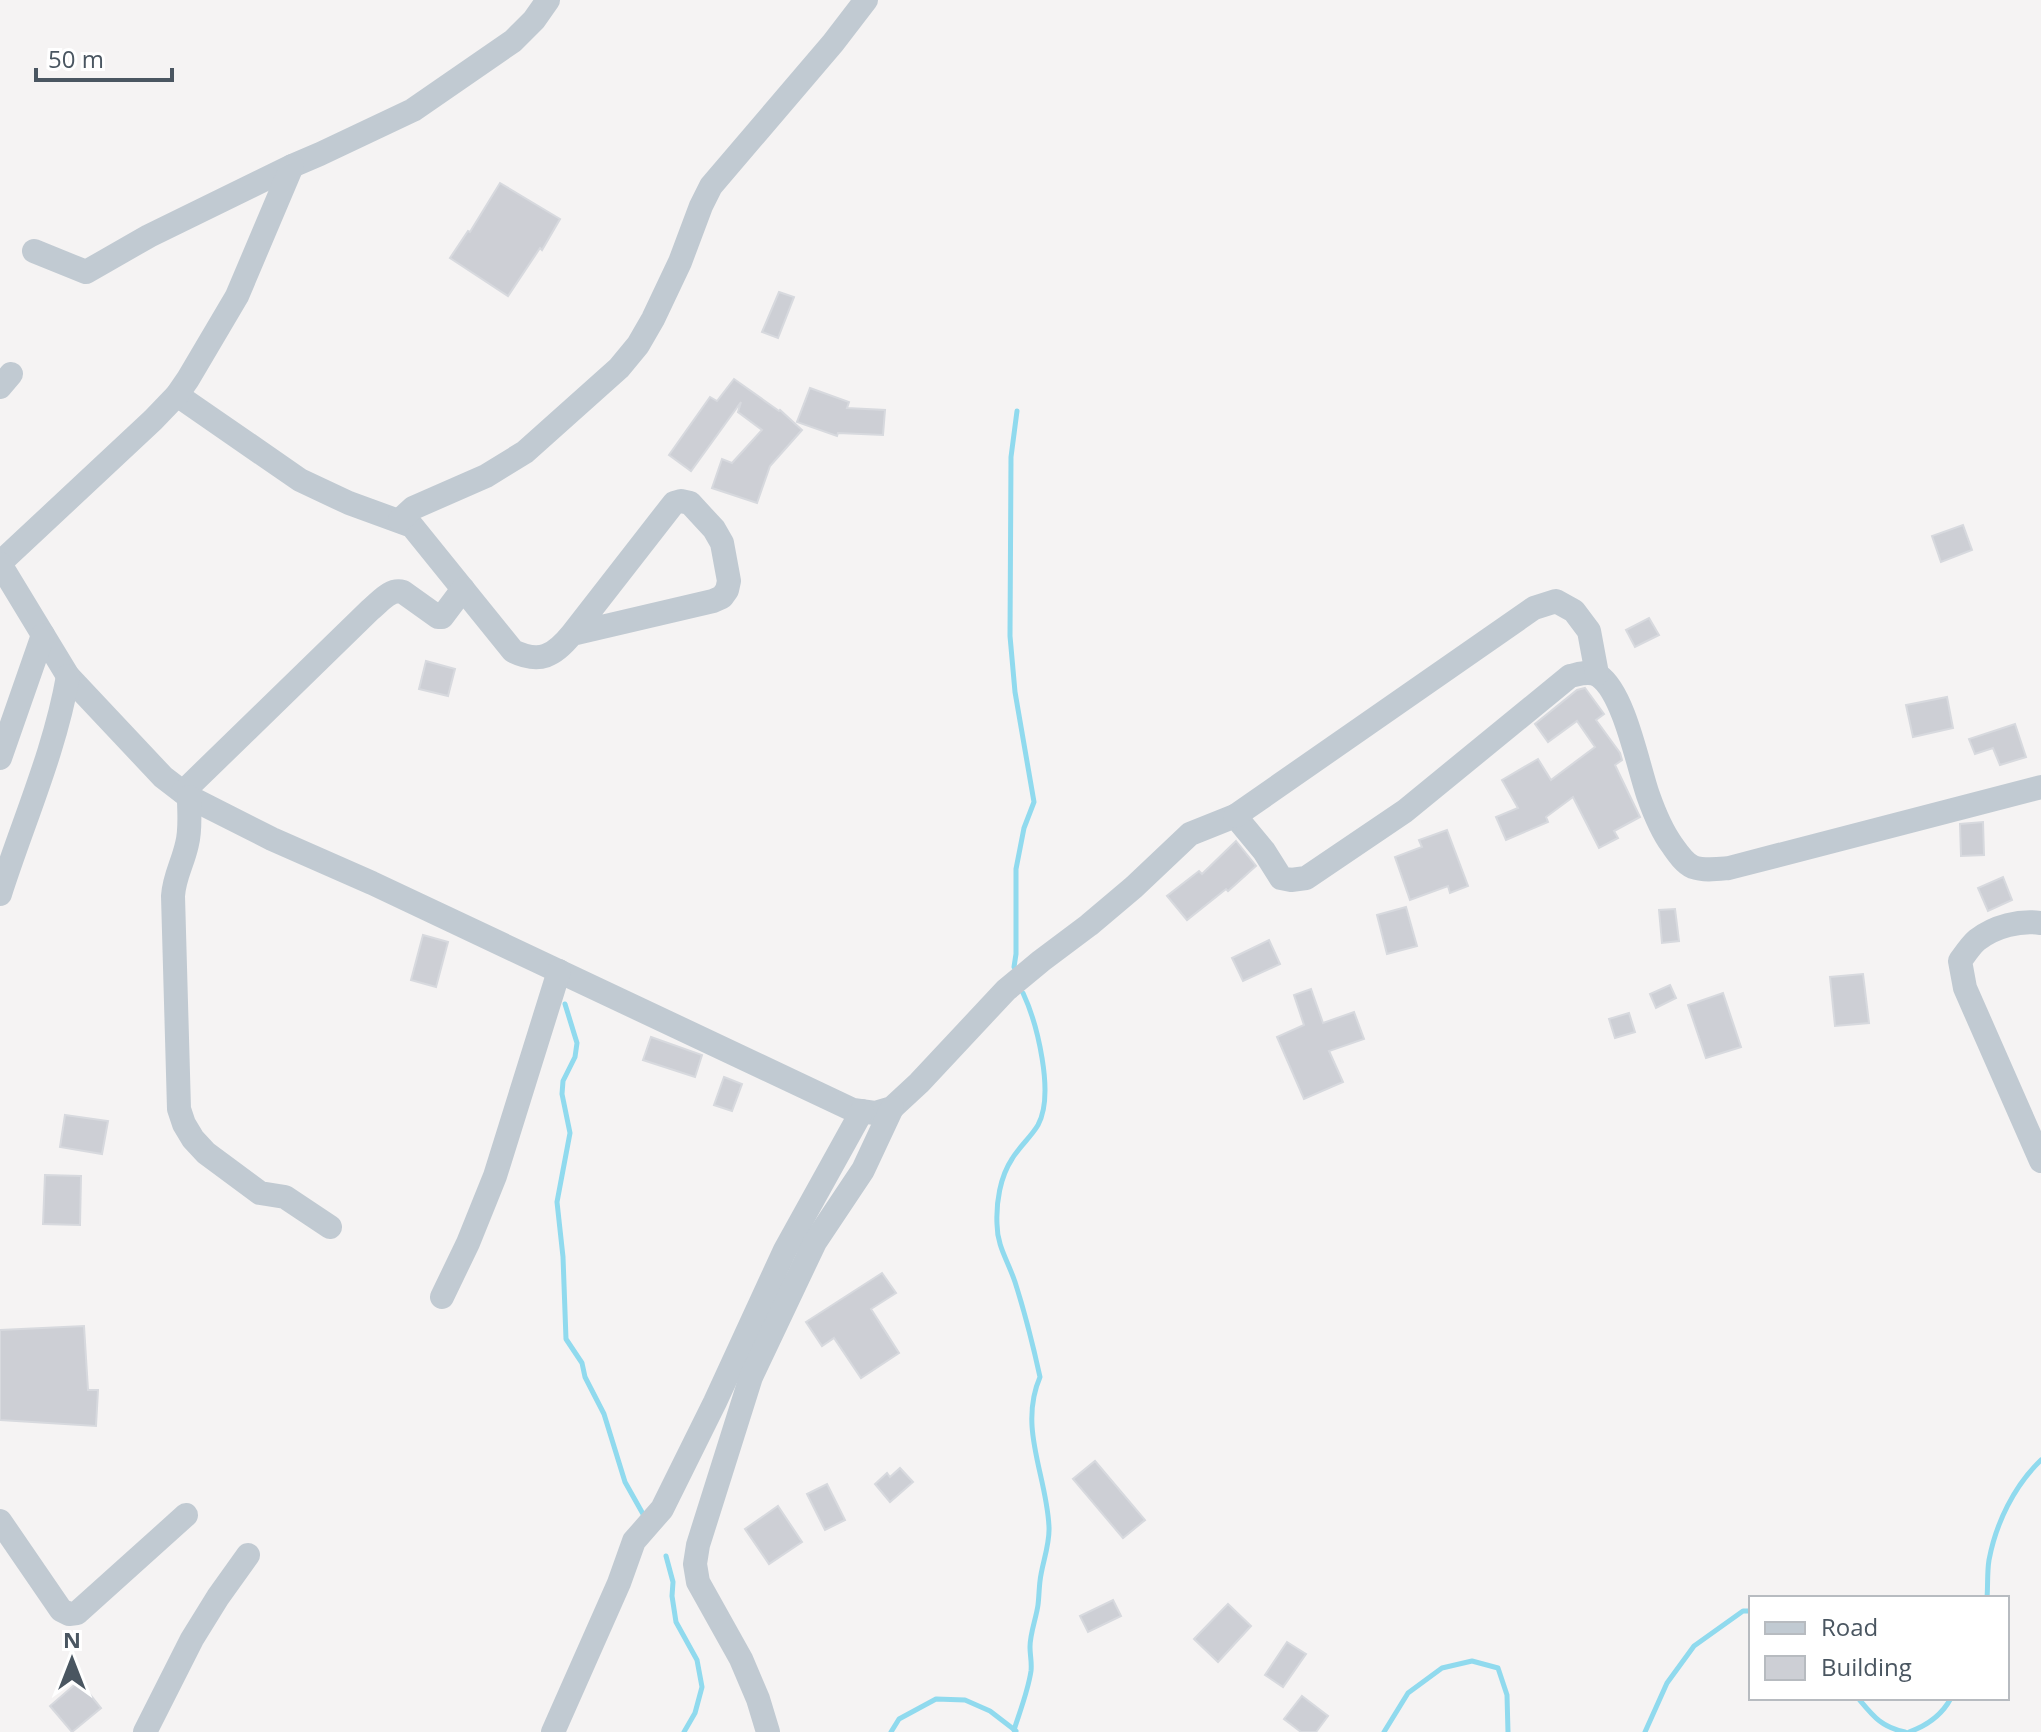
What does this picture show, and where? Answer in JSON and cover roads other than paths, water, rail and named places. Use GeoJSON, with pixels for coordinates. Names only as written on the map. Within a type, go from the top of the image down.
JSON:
{"type":"FeatureCollection","features":[{"type":"Feature","properties":{"kind":"street"},"geometry":{"type":"LineString","coordinates":[[34,251],[86,272],[149,236],[413,110],[513,41],[548,0]]}},
{"type":"Feature","properties":{"kind":"street"},"geometry":{"type":"LineString","coordinates":[[400,520],[413,508],[486,476],[525,452],[619,368],[638,345],[653,319],[711,186],[866,0]]}},
{"type":"Feature","properties":{"kind":"street"},"geometry":{"type":"LineString","coordinates":[[292,166],[237,296],[177,395],[0,564],[68,676],[163,777],[186,795],[272,839],[853,1110],[875,1113],[892,1108]]}},
{"type":"Feature","properties":{"kind":"street"},"geometry":{"type":"LineString","coordinates":[[177,395],[300,480],[349,503],[412,526],[513,651],[523,656],[550,656],[562,647],[572,634],[674,503],[690,503],[714,529],[722,543],[729,581],[722,597],[572,634]]}},
{"type":"Feature","properties":{"kind":"street"},"geometry":{"type":"LineString","coordinates":[[330,1227],[285,1197],[260,1193],[206,1153],[193,1139],[179,1109],[173,896],[176,873],[187,846],[186,795],[370,610],[392,592],[403,592],[442,617],[463,589]]}},
{"type":"Feature","properties":{"kind":"street"},"geometry":{"type":"LineString","coordinates":[[768,1732],[741,1659],[698,1582],[695,1564],[698,1545],[761,1354],[815,1242],[863,1170],[892,1108],[1006,990],[1112,906],[1190,834],[1235,816],[1534,608],[1556,601],[1574,611],[1589,631],[1597,674],[1608,685],[1625,719],[1648,796],[1664,834],[1692,867],[1709,870],[1729,868],[2041,787]]}},
{"type":"Feature","properties":{"kind":"street"},"geometry":{"type":"LineString","coordinates":[[0,758],[43,635]]}},
{"type":"Feature","properties":{"kind":"street"},"geometry":{"type":"LineString","coordinates":[[1235,816],[1264,851],[1281,878],[1306,878],[1405,811],[1570,676],[1586,672],[1597,674]]}},
{"type":"Feature","properties":{"kind":"street"},"geometry":{"type":"LineString","coordinates":[[0,894],[55,737],[68,676]]}},
{"type":"Feature","properties":{"kind":"street"},"geometry":{"type":"LineString","coordinates":[[2041,923],[2024,921],[2000,928],[1976,940],[1960,961],[1965,988],[2041,1161]]}},
{"type":"Feature","properties":{"kind":"street"},"geometry":{"type":"LineString","coordinates":[[442,1297],[495,1176],[559,971]]}},
{"type":"Feature","properties":{"kind":"street"},"geometry":{"type":"LineString","coordinates":[[553,1732],[619,1583],[634,1541],[662,1509],[785,1250],[862,1111]]}},
{"type":"Feature","properties":{"kind":"street"},"geometry":{"type":"LineString","coordinates":[[0,1521],[61,1610],[69,1614],[77,1613],[186,1515]]}},
{"type":"Feature","properties":{"kind":"street"},"geometry":{"type":"LineString","coordinates":[[145,1732],[192,1639],[248,1555]]}},
{"type":"Feature","properties":{"kind":"waterway"},"geometry":{"type":"LineString","coordinates":[[1014,967],[1016,869],[1024,828],[1034,802],[1015,692],[1010,636],[1011,457],[1017,411]]}},
{"type":"Feature","properties":{"kind":"waterway"},"geometry":{"type":"LineString","coordinates":[[1014,1730],[1031,1671],[1030,1642],[1049,1534],[1033,1433],[1034,1396],[1040,1377],[997,1224],[998,1199],[1004,1174],[1038,1125],[1045,1096],[1038,1040],[1023,993]]}},
{"type":"Feature","properties":{"kind":"waterway"},"geometry":{"type":"LineString","coordinates":[[565,1004],[577,1043],[575,1057],[563,1081],[562,1094],[570,1133],[557,1202],[566,1339],[582,1363],[585,1377],[604,1414],[625,1482],[643,1514]]}},
{"type":"Feature","properties":{"kind":"waterway"},"geometry":{"type":"LineString","coordinates":[[1987,1596],[1989,1560],[2001,1519],[2022,1481],[2041,1460]]}},
{"type":"Feature","properties":{"kind":"waterway"},"geometry":{"type":"LineString","coordinates":[[666,1556],[673,1582],[676,1622],[697,1660],[702,1687],[695,1713],[684,1732]]}},
{"type":"Feature","properties":{"kind":"waterway"},"geometry":{"type":"LineString","coordinates":[[1645,1732],[1667,1683],[1694,1646],[1743,1611],[1749,1611]]}},
{"type":"Feature","properties":{"kind":"waterway"},"geometry":{"type":"LineString","coordinates":[[1384,1732],[1408,1693],[1442,1668],[1472,1661],[1498,1668],[1507,1695],[1508,1732]]}},
{"type":"Feature","properties":{"kind":"waterway"},"geometry":{"type":"LineString","coordinates":[[891,1732],[899,1719],[936,1699],[965,1700],[990,1711],[1016,1731]]}},
{"type":"Feature","properties":{"kind":"waterway"},"geometry":{"type":"LineString","coordinates":[[1860,1700],[1884,1724],[1905,1732]]}},
{"type":"Feature","properties":{"kind":"waterway"},"geometry":{"type":"LineString","coordinates":[[1909,1732],[1933,1719],[1950,1700]]}}]}
